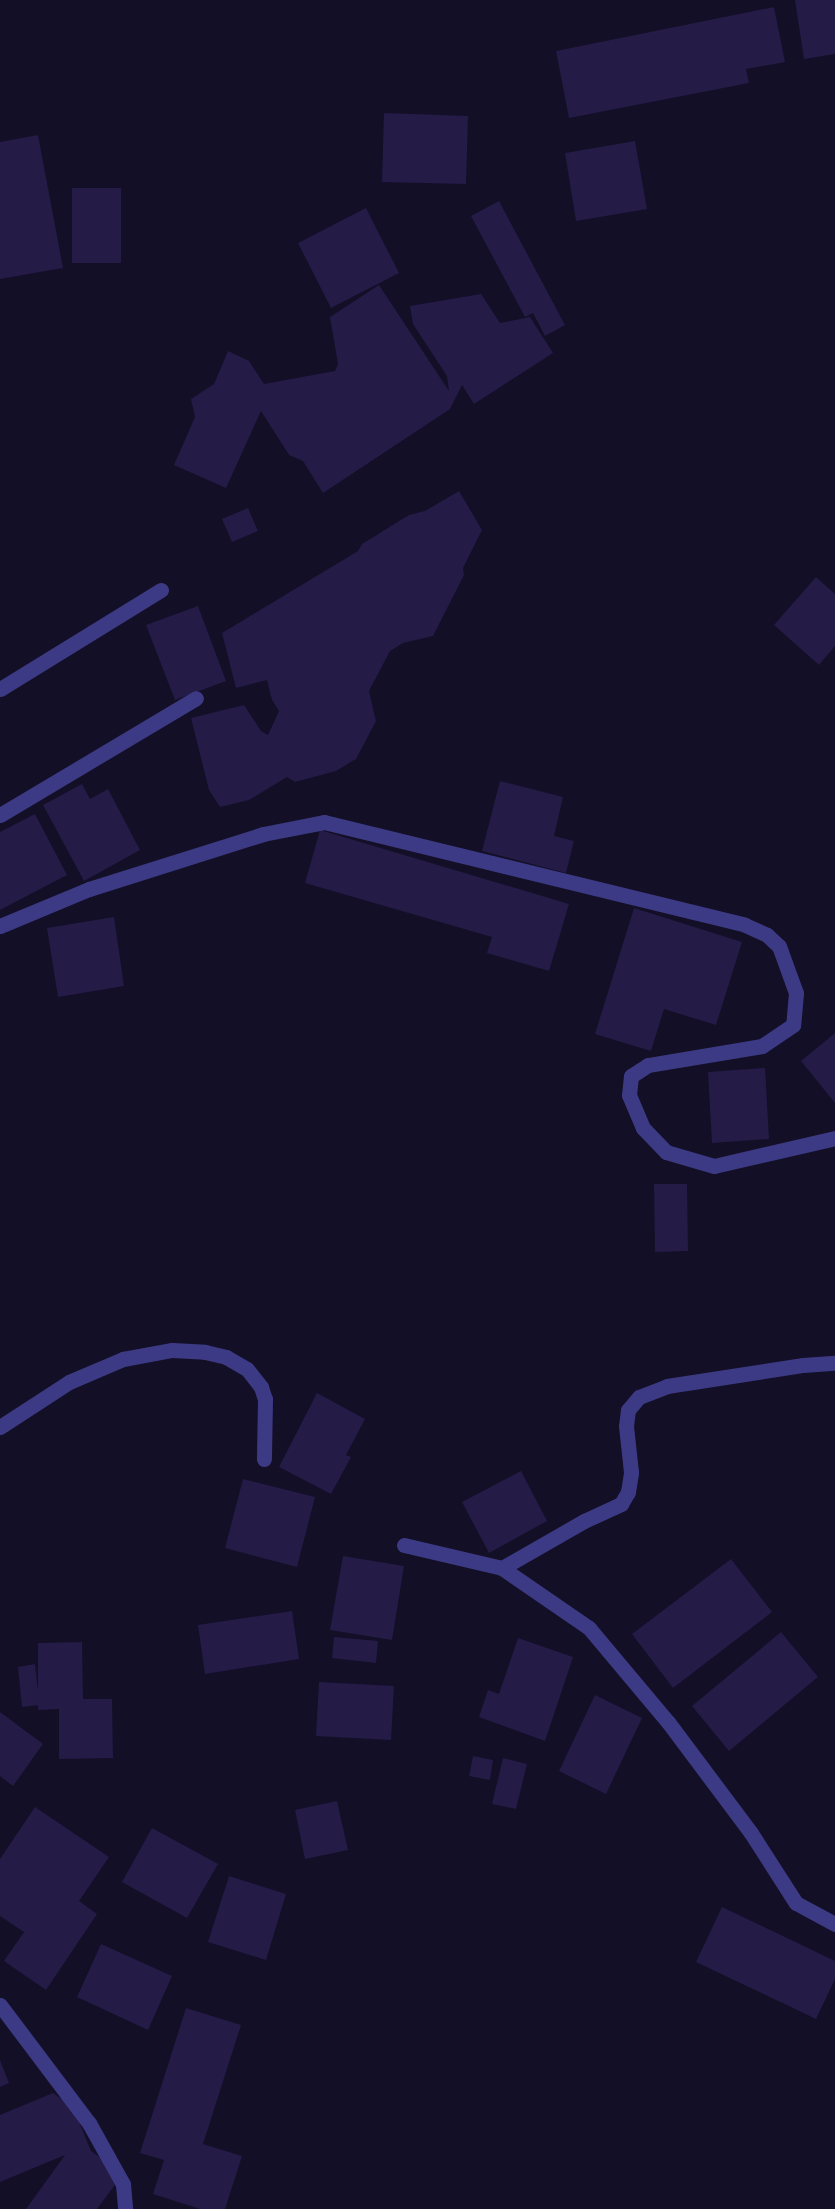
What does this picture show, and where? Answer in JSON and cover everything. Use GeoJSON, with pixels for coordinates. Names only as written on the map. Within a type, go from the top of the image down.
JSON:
{"type":"FeatureCollection","features":[{"type":"Feature","properties":{"kind":"street"},"geometry":{"type":"LineString","coordinates":[[0,689],[161,590]]}},
{"type":"Feature","properties":{"kind":"street"},"geometry":{"type":"LineString","coordinates":[[0,815],[196,698]]}},
{"type":"Feature","properties":{"kind":"street"},"geometry":{"type":"LineString","coordinates":[[0,926],[89,889],[263,834],[324,822],[745,925],[767,935],[779,946],[796,993],[793,1025],[762,1046],[648,1065],[631,1076],[629,1095],[643,1128],[666,1152],[714,1166],[835,1138]]}},
{"type":"Feature","properties":{"kind":"street"},"geometry":{"type":"LineString","coordinates":[[0,1427],[69,1382],[123,1359],[172,1350],[205,1352],[226,1357],[247,1369],[261,1387],[266,1416],[264,1459]]}},
{"type":"Feature","properties":{"kind":"street"},"geometry":{"type":"LineString","coordinates":[[502,1568],[584,1521],[621,1504],[628,1492],[631,1472],[626,1426],[628,1410],[639,1397],[667,1386],[802,1365],[835,1363]]}},
{"type":"Feature","properties":{"kind":"street"},"geometry":{"type":"LineString","coordinates":[[404,1545],[502,1568],[589,1628],[668,1722],[751,1833],[796,1903],[835,1924]]}},
{"type":"Feature","properties":{"kind":"street"},"geometry":{"type":"LineString","coordinates":[[0,2005],[89,2123],[123,2184],[125,2209]]}},
{"type":"Feature","properties":{"kind":"building"},"geometry":{"type":"Polygon","coordinates":[[[795,0],[835,0],[835,54],[804,59],[795,0]]]}},
{"type":"Feature","properties":{"kind":"building"},"geometry":{"type":"Polygon","coordinates":[[[774,7],[785,62],[746,69],[749,83],[569,118],[556,51],[774,7]]]}},
{"type":"Feature","properties":{"kind":"building"},"geometry":{"type":"Polygon","coordinates":[[[384,113],[468,116],[466,184],[382,182],[384,113]]]}},
{"type":"Feature","properties":{"kind":"building"},"geometry":{"type":"Polygon","coordinates":[[[38,135],[63,268],[0,279],[0,142],[38,135]]]}},
{"type":"Feature","properties":{"kind":"building"},"geometry":{"type":"Polygon","coordinates":[[[635,141],[647,209],[576,221],[565,153],[635,141]]]}},
{"type":"Feature","properties":{"kind":"building"},"geometry":{"type":"Polygon","coordinates":[[[72,188],[121,188],[121,263],[72,263],[72,188]]]}},
{"type":"Feature","properties":{"kind":"building"},"geometry":{"type":"Polygon","coordinates":[[[499,201],[565,325],[545,336],[533,313],[525,317],[471,216],[499,201]]]}},
{"type":"Feature","properties":{"kind":"building"},"geometry":{"type":"Polygon","coordinates":[[[366,208],[399,273],[331,308],[298,243],[366,208]]]}},
{"type":"Feature","properties":{"kind":"building"},"geometry":{"type":"Polygon","coordinates":[[[379,285],[449,391],[447,376],[413,324],[410,306],[481,294],[500,323],[530,317],[553,353],[474,404],[462,385],[450,409],[323,493],[303,461],[289,455],[261,411],[226,488],[174,465],[195,417],[191,399],[214,384],[228,351],[249,361],[264,384],[335,371],[338,364],[330,317],[379,285]]]}},
{"type":"Feature","properties":{"kind":"building"},"geometry":{"type":"Polygon","coordinates":[[[459,491],[482,530],[463,568],[464,575],[433,636],[403,643],[390,651],[369,691],[376,721],[356,759],[336,771],[295,782],[287,777],[249,800],[220,807],[209,790],[191,718],[244,705],[261,731],[268,735],[279,711],[272,700],[267,680],[236,688],[222,633],[358,551],[362,544],[409,515],[425,511],[459,491]]]}},
{"type":"Feature","properties":{"kind":"building"},"geometry":{"type":"Polygon","coordinates":[[[248,508],[258,531],[232,542],[222,519],[248,508]]]}},
{"type":"Feature","properties":{"kind":"building"},"geometry":{"type":"Polygon","coordinates":[[[816,577],[835,594],[835,646],[819,665],[774,625],[816,577]]]}},
{"type":"Feature","properties":{"kind":"building"},"geometry":{"type":"Polygon","coordinates":[[[198,606],[226,681],[175,700],[146,625],[198,606]]]}},
{"type":"Feature","properties":{"kind":"building"},"geometry":{"type":"Polygon","coordinates":[[[500,781],[563,797],[554,836],[574,841],[566,873],[482,851],[500,781]]]}},
{"type":"Feature","properties":{"kind":"building"},"geometry":{"type":"Polygon","coordinates":[[[82,784],[90,799],[108,789],[140,850],[84,881],[43,805],[82,784]]]}},
{"type":"Feature","properties":{"kind":"building"},"geometry":{"type":"Polygon","coordinates":[[[35,814],[67,875],[0,910],[0,832],[35,814]]]}},
{"type":"Feature","properties":{"kind":"building"},"geometry":{"type":"Polygon","coordinates":[[[320,830],[569,904],[549,971],[487,953],[492,937],[305,883],[320,830]]]}},
{"type":"Feature","properties":{"kind":"building"},"geometry":{"type":"Polygon","coordinates":[[[634,908],[742,942],[716,1025],[664,1009],[651,1051],[595,1034],[634,908]]]}},
{"type":"Feature","properties":{"kind":"building"},"geometry":{"type":"Polygon","coordinates":[[[114,917],[124,986],[58,997],[47,928],[114,917]]]}},
{"type":"Feature","properties":{"kind":"building"},"geometry":{"type":"Polygon","coordinates":[[[835,1033],[835,1103],[801,1061],[835,1033]]]}},
{"type":"Feature","properties":{"kind":"building"},"geometry":{"type":"Polygon","coordinates":[[[765,1068],[769,1139],[712,1143],[708,1072],[765,1068]]]}},
{"type":"Feature","properties":{"kind":"building"},"geometry":{"type":"Polygon","coordinates":[[[654,1184],[687,1184],[688,1251],[655,1252],[654,1184]]]}},
{"type":"Feature","properties":{"kind":"building"},"geometry":{"type":"Polygon","coordinates":[[[317,1393],[365,1419],[346,1455],[351,1457],[331,1494],[279,1467],[317,1393]]]}},
{"type":"Feature","properties":{"kind":"building"},"geometry":{"type":"Polygon","coordinates":[[[521,1471],[547,1521],[489,1553],[462,1502],[521,1471]]]}},
{"type":"Feature","properties":{"kind":"building"},"geometry":{"type":"Polygon","coordinates":[[[243,1479],[315,1497],[297,1567],[225,1548],[243,1479]]]}},
{"type":"Feature","properties":{"kind":"building"},"geometry":{"type":"Polygon","coordinates":[[[343,1556],[404,1566],[392,1640],[330,1630],[343,1556]]]}},
{"type":"Feature","properties":{"kind":"building"},"geometry":{"type":"Polygon","coordinates":[[[731,1559],[772,1612],[673,1688],[632,1634],[731,1559]]]}},
{"type":"Feature","properties":{"kind":"building"},"geometry":{"type":"Polygon","coordinates":[[[292,1611],[299,1659],[205,1674],[198,1625],[292,1611]]]}},
{"type":"Feature","properties":{"kind":"building"},"geometry":{"type":"Polygon","coordinates":[[[781,1632],[818,1677],[729,1751],[692,1706],[781,1632]]]}},
{"type":"Feature","properties":{"kind":"building"},"geometry":{"type":"Polygon","coordinates":[[[334,1637],[378,1641],[376,1663],[332,1658],[334,1637]]]}},
{"type":"Feature","properties":{"kind":"building"},"geometry":{"type":"Polygon","coordinates":[[[518,1638],[573,1657],[545,1741],[479,1717],[488,1690],[499,1694],[518,1638]]]}},
{"type":"Feature","properties":{"kind":"building"},"geometry":{"type":"Polygon","coordinates":[[[82,1642],[83,1699],[112,1699],[113,1758],[59,1759],[59,1709],[38,1710],[38,1705],[22,1707],[18,1667],[35,1664],[38,1691],[38,1643],[82,1642]]]}},
{"type":"Feature","properties":{"kind":"building"},"geometry":{"type":"Polygon","coordinates":[[[319,1682],[394,1686],[391,1740],[316,1736],[319,1682]]]}},
{"type":"Feature","properties":{"kind":"building"},"geometry":{"type":"Polygon","coordinates":[[[595,1695],[642,1718],[606,1794],[559,1771],[595,1695]]]}},
{"type":"Feature","properties":{"kind":"building"},"geometry":{"type":"Polygon","coordinates":[[[0,1712],[43,1744],[13,1786],[0,1776],[0,1712]]]}},
{"type":"Feature","properties":{"kind":"building"},"geometry":{"type":"Polygon","coordinates":[[[473,1756],[493,1760],[490,1780],[469,1776],[473,1756]]]}},
{"type":"Feature","properties":{"kind":"building"},"geometry":{"type":"Polygon","coordinates":[[[503,1758],[527,1764],[516,1809],[492,1804],[503,1758]]]}},
{"type":"Feature","properties":{"kind":"building"},"geometry":{"type":"Polygon","coordinates":[[[337,1801],[348,1850],[305,1859],[295,1810],[337,1801]]]}},
{"type":"Feature","properties":{"kind":"building"},"geometry":{"type":"Polygon","coordinates":[[[35,1807],[109,1857],[79,1901],[97,1914],[46,1990],[4,1961],[24,1932],[0,1916],[0,1859],[35,1807]]]}},
{"type":"Feature","properties":{"kind":"building"},"geometry":{"type":"Polygon","coordinates":[[[152,1828],[218,1864],[187,1918],[122,1882],[152,1828]]]}},
{"type":"Feature","properties":{"kind":"building"},"geometry":{"type":"Polygon","coordinates":[[[229,1876],[286,1894],[266,1960],[208,1942],[229,1876]]]}},
{"type":"Feature","properties":{"kind":"building"},"geometry":{"type":"Polygon","coordinates":[[[722,1907],[835,1961],[835,1979],[816,2019],[696,1962],[722,1907]]]}},
{"type":"Feature","properties":{"kind":"building"},"geometry":{"type":"Polygon","coordinates":[[[101,1944],[172,1976],[148,2030],[77,1997],[101,1944]]]}},
{"type":"Feature","properties":{"kind":"building"},"geometry":{"type":"Polygon","coordinates":[[[186,2008],[241,2025],[203,2144],[242,2156],[225,2209],[200,2209],[153,2194],[164,2160],[140,2153],[186,2008]]]}},
{"type":"Feature","properties":{"kind":"building"},"geometry":{"type":"Polygon","coordinates":[[[0,2060],[9,2083],[0,2087],[0,2060]]]}},
{"type":"Feature","properties":{"kind":"building"},"geometry":{"type":"Polygon","coordinates":[[[53,2093],[73,2107],[91,2151],[123,2174],[97,2209],[26,2209],[65,2155],[0,2182],[0,2115],[53,2093]]]}}]}
